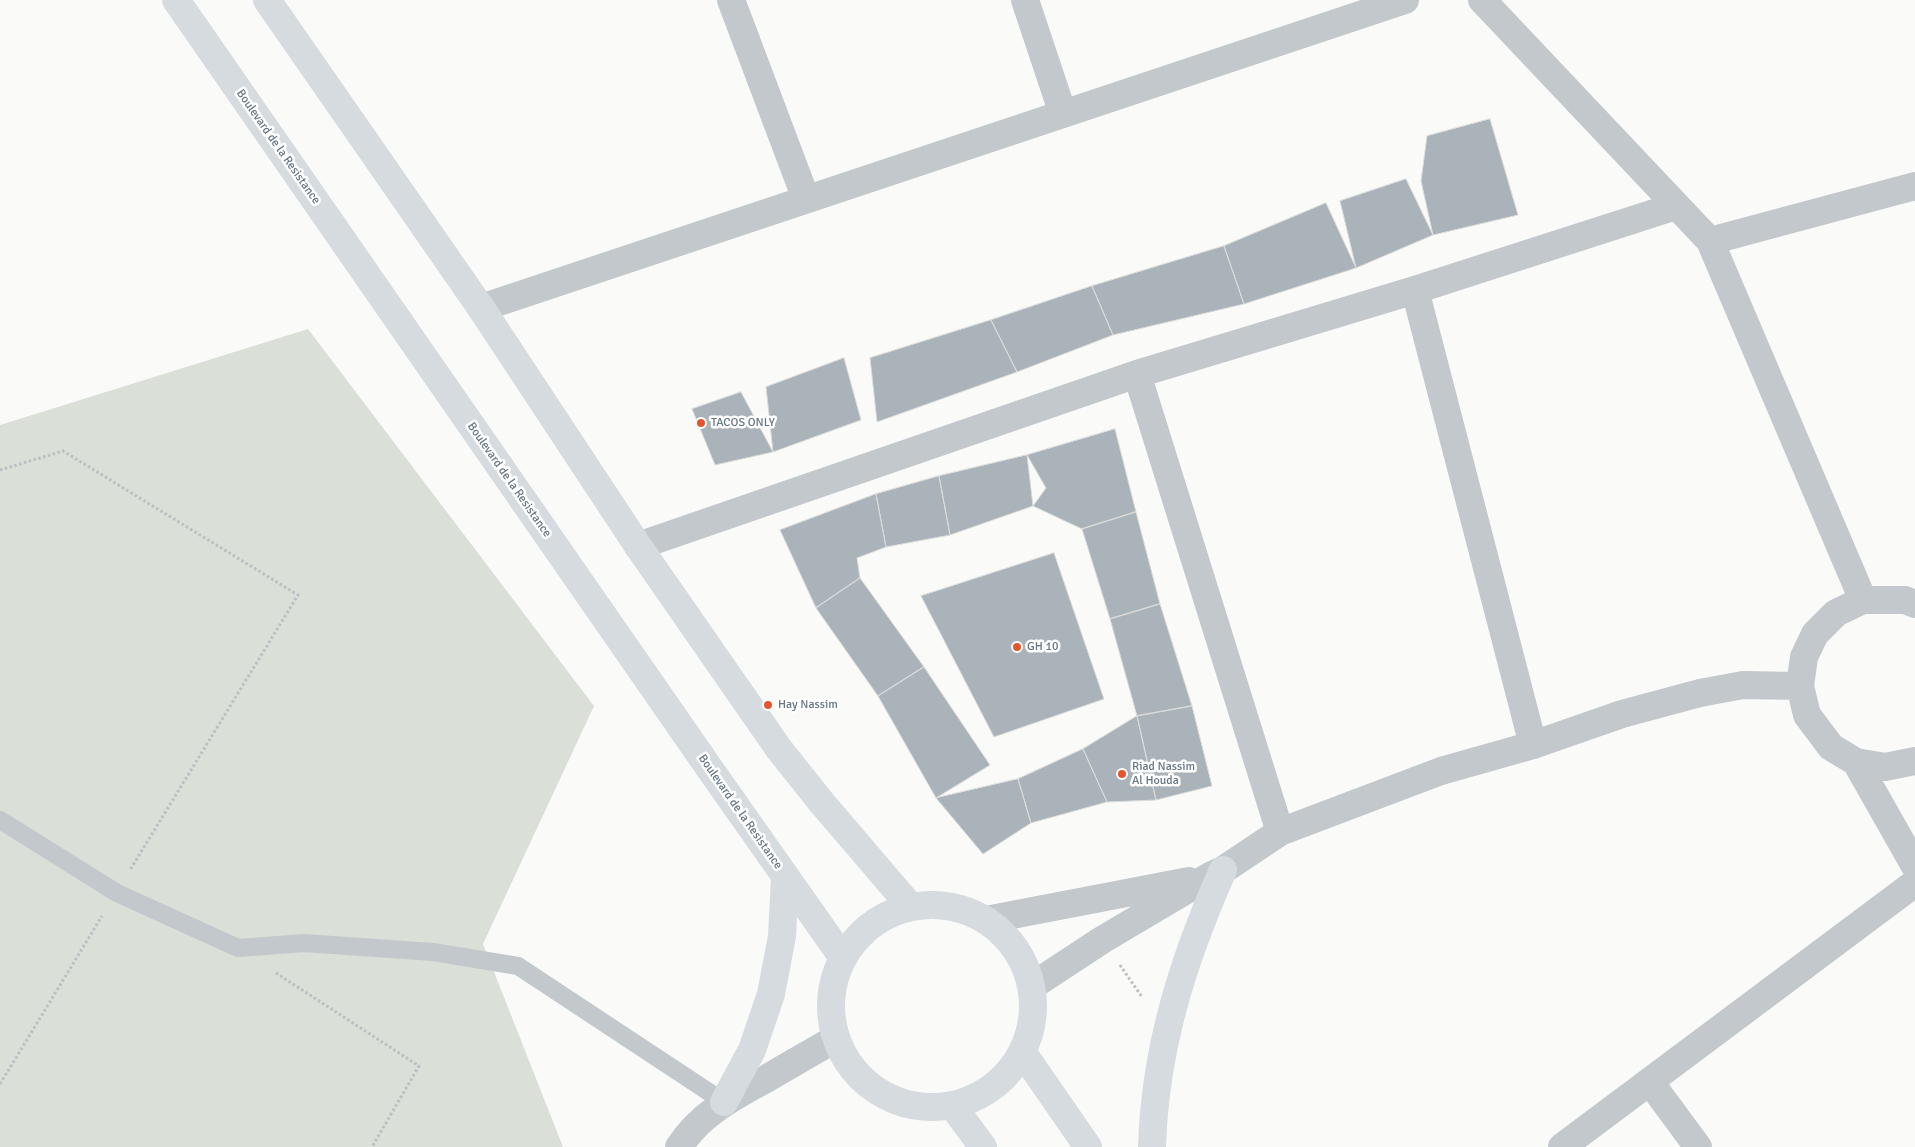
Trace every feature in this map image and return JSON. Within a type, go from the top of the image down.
[{"type":"main road","name":"Boulevard de la Resistance","points":[[176,0],[843,958]]},
{"type":"main road","points":[[267,0],[481,308],[638,546],[779,748],[911,907]]},
{"type":"main road","points":[[1152,1147],[1158,1084],[1166,1032],[1181,977],[1216,873]]},
{"type":"main road","points":[[724,1102],[752,1050],[771,994],[782,936],[785,877]]},
{"type":"main road","points":[[937,906],[962,910],[986,920],[1006,938],[1017,952],[1032,986],[1034,1002],[1033,1020],[1023,1053],[1005,1077],[981,1095],[952,1105],[923,1107],[895,1100],[870,1086],[850,1064],[836,1038],[831,1011],[834,984],[843,958],[860,935],[884,918],[911,907],[937,906]]},
{"type":"main road","points":[[1023,1053],[1088,1147]]},
{"type":"main road","points":[[952,1105],[983,1147]]},
{"type":"street","points":[[731,0],[806,199]]},
{"type":"street","points":[[1025,0],[1063,114]]},
{"type":"street","points":[[481,308],[1405,0]]},
{"type":"street","points":[[1482,0],[1710,241],[1863,600]]},
{"type":"street","points":[[1710,241],[1915,186]]},
{"type":"street","points":[[638,546],[1136,374],[1415,290],[1676,206]]},
{"type":"street","points":[[1415,290],[1533,745]]},
{"type":"street","points":[[1136,374],[1280,832]]},
{"type":"street","points":[[1915,604],[1905,600],[1863,600],[1836,613],[1815,634],[1804,657],[1800,686],[1807,715],[1830,747],[1856,762],[1885,767],[1915,761]]},
{"type":"street","points":[[1032,986],[1102,940],[1216,873],[1280,832],[1441,771],[1533,745],[1622,714],[1700,693],[1743,685],[1800,686]]},
{"type":"street","points":[[1856,762],[1915,866]]},
{"type":"street","points":[[986,920],[1216,873]]},
{"type":"street","points":[[1562,1147],[1915,884]]},
{"type":"street","points":[[679,1147],[686,1136],[704,1117],[724,1102],[836,1038]]},
{"type":"street","points":[[1650,1082],[1698,1147]]},
{"type":"lane","points":[[0,820],[116,893],[238,948],[304,942],[433,952],[518,966],[724,1102]]},
{"type":"path","points":[[0,470],[63,451],[298,595],[0,1084]]},
{"type":"path","points":[[1102,940],[1166,1032]]},
{"type":"path","points":[[238,948],[419,1066],[372,1147]]},
{"type":"shaded area","points":[[308,329],[594,706],[483,944],[563,1147],[0,1147],[0,425]]},
{"type":"building","points":[[1490,119],[1518,215],[1433,235],[1421,181],[1427,136]]},
{"type":"building","points":[[1406,179],[1433,235],[1356,268],[1340,201]]},
{"type":"building","points":[[1326,203],[1356,268],[1244,304],[1224,246]]},
{"type":"building","points":[[1224,246],[1244,304],[1113,335],[1092,286]]},
{"type":"building","points":[[1092,286],[1113,335],[1017,372],[991,320]]},
{"type":"building","points":[[991,320],[1017,372],[877,422],[870,358]]},
{"type":"building","points":[[844,358],[861,420],[773,452],[766,387]]},
{"type":"building","points":[[741,392],[773,452],[715,465],[692,409]]},
{"type":"building","points":[[1115,429],[1136,512],[1082,529],[1033,506],[1046,488],[1027,455]]},
{"type":"building","points":[[1027,455],[1033,506],[950,535],[939,476]]},
{"type":"building","points":[[939,476],[950,535],[886,547],[876,494]]},
{"type":"building","points":[[876,494],[886,547],[857,558],[860,578],[816,608],[780,530]]},
{"type":"building","points":[[1136,512],[1160,604],[1110,619],[1082,529]]},
{"type":"building","name":"GH 10","points":[[1054,553],[1104,699],[994,737],[921,596]]},
{"type":"building","points":[[860,578],[924,667],[878,696],[816,608]]},
{"type":"building","points":[[1160,604],[1192,706],[1137,716],[1110,619]]},
{"type":"building","points":[[924,667],[990,765],[936,798],[878,696]]},
{"type":"building","points":[[1192,706],[1212,786],[1156,800],[1137,716]]},
{"type":"building","name":"Riad Nassim Al Houda","points":[[1137,716],[1156,800],[1107,802],[1083,749]]},
{"type":"building","points":[[1083,749],[1107,802],[1031,823],[1018,779]]},
{"type":"building","points":[[1018,779],[1031,823],[983,854],[936,798]]},
{"type":"place","name":"TACOS ONLY","points":[[701,423]]},
{"type":"place","name":"GH 10","points":[[1017,647]]},
{"type":"place","name":"Hay Nassim","points":[[768,705]]},
{"type":"place","name":"Riad Nassim Al Houda","points":[[1122,774]]}]
